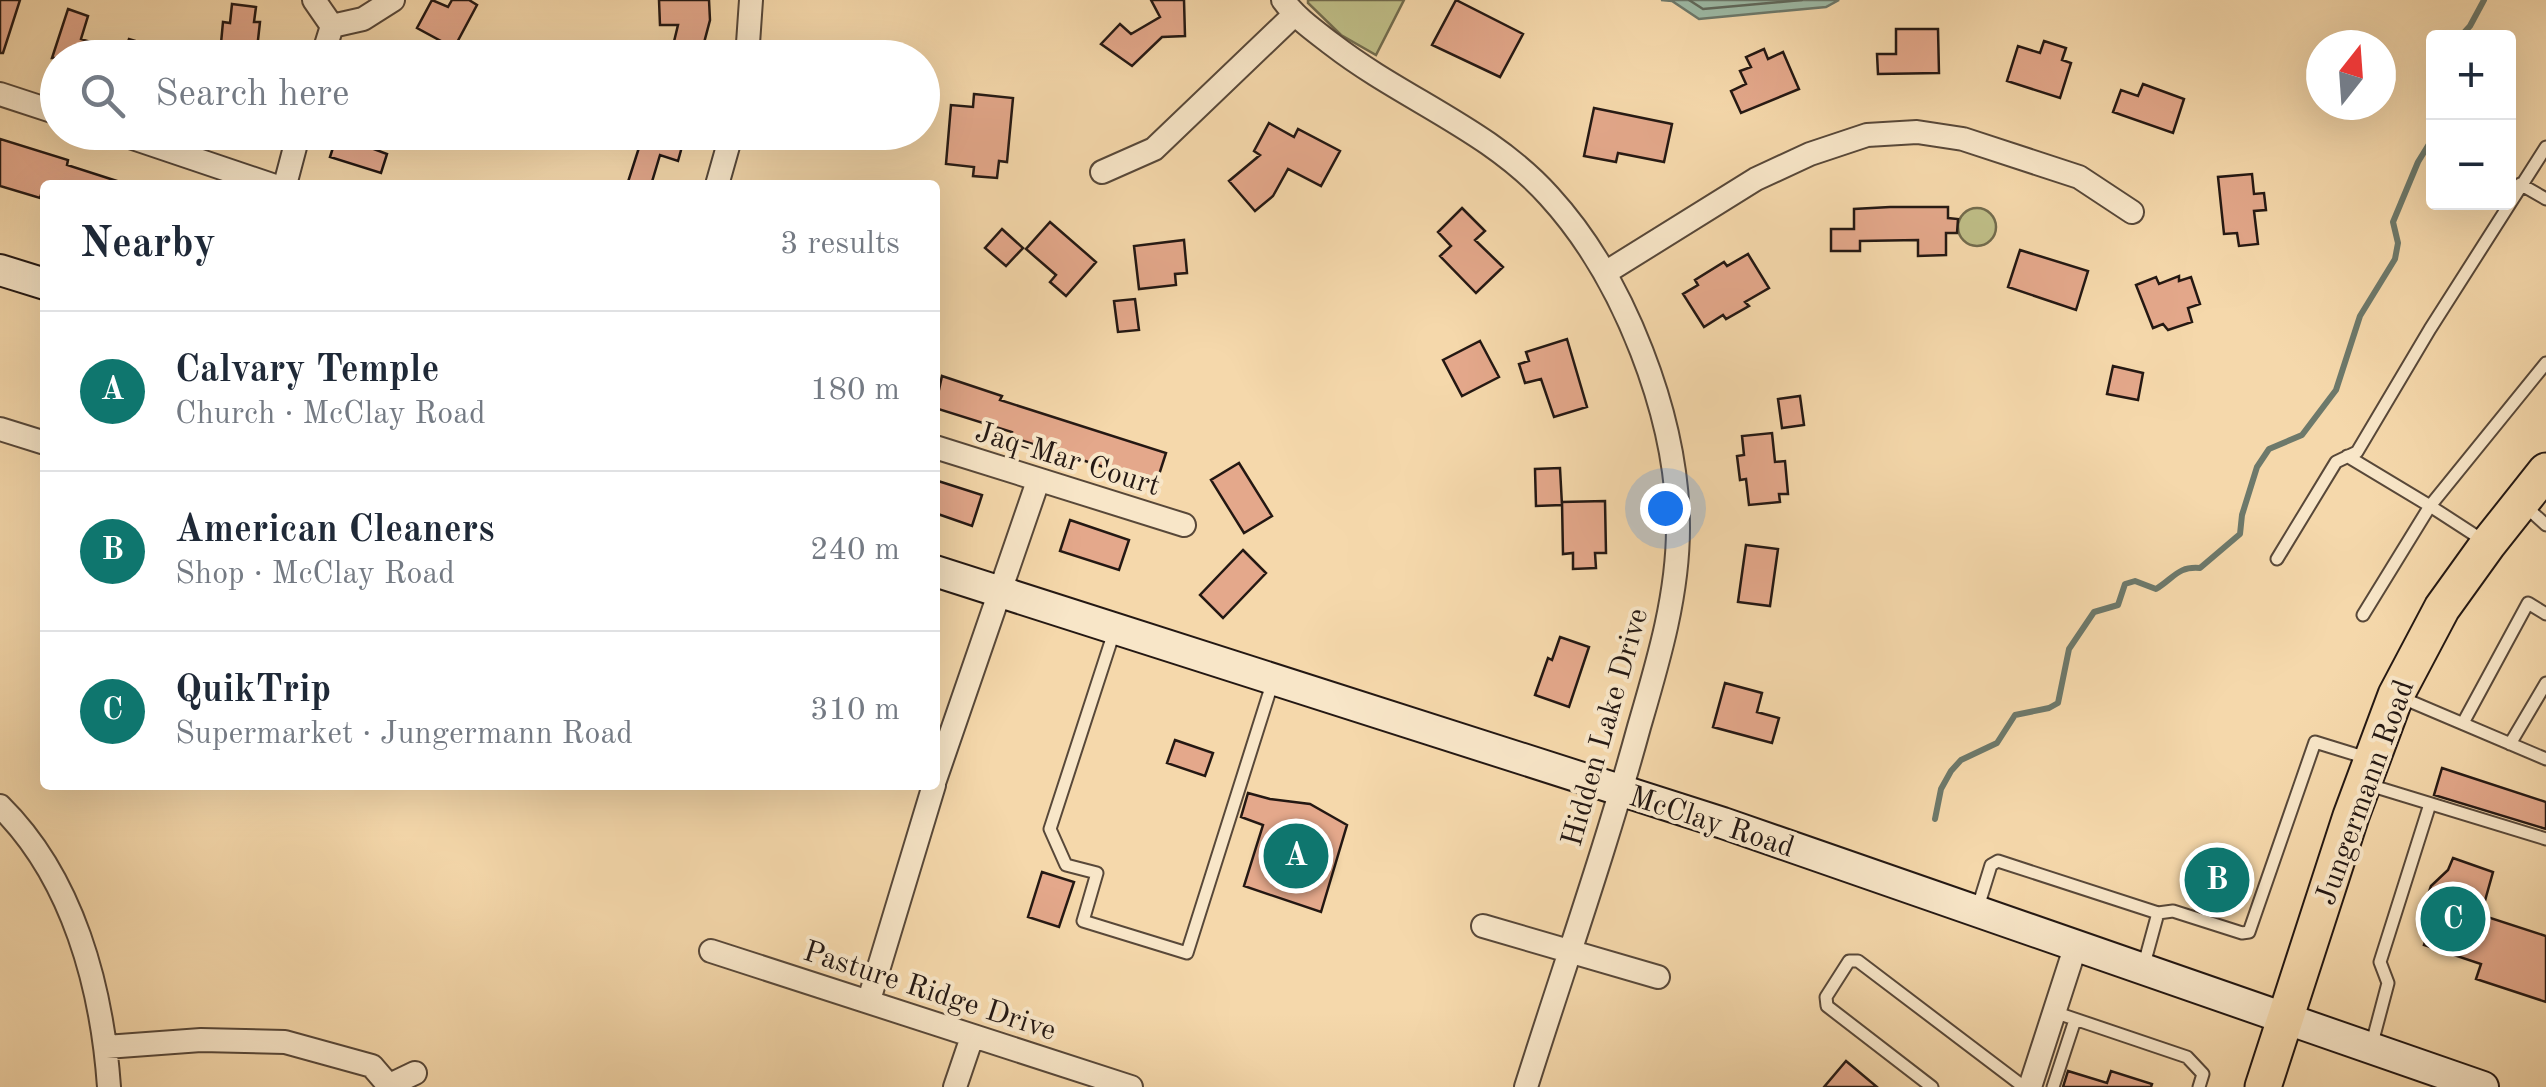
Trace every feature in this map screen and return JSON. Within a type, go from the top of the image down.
[{"type":"main road","points":[[0,270],[40,282]]},
{"type":"main road","name":"Jungermann Road","points":[[2263,1087],[2366,771],[2396,695],[2423,639],[2488,544],[2534,514],[2546,471]]},
{"type":"main road","name":"McClay Road","points":[[940,573],[1977,910],[2484,1087]]},
{"type":"street","points":[[314,0],[332,26]]},
{"type":"street","points":[[332,26],[362,19],[393,0]]},
{"type":"street","points":[[748,40],[750,0]]},
{"type":"street","points":[[1102,172],[1154,148],[1289,8]]},
{"type":"street","name":"Hidden Lake Drive","points":[[1289,8],[1355,62],[1492,144],[1550,196],[1605,274],[1645,361],[1670,443],[1678,528],[1668,629],[1621,792],[1526,1087]]},
{"type":"street","points":[[328,40],[332,26]]},
{"type":"street","points":[[0,94],[40,108]]},
{"type":"street","points":[[1605,274],[1756,179],[1810,154],[1867,135],[1916,132],[1963,139],[2079,177],[2132,212]]},
{"type":"street","points":[[168,150],[257,180]]},
{"type":"street","points":[[285,180],[294,150]]},
{"type":"street","points":[[718,180],[727,150]]},
{"type":"street","points":[[0,429],[40,442]]},
{"type":"street","name":"Jaq-Mar Court","points":[[940,449],[1184,525]]},
{"type":"street","points":[[940,748],[1038,481]]},
{"type":"street","points":[[869,1000],[932,790]]},
{"type":"street","points":[[0,806],[29,836],[73,920],[85,953],[106,1047],[108,1087]]},
{"type":"street","points":[[1483,926],[1658,976]]},
{"type":"street","points":[[2027,1087],[2065,1016],[2076,945]]},
{"type":"street","name":"Pasture Ridge Drive","points":[[711,951],[1131,1087]]},
{"type":"street","points":[[956,1087],[972,1037]]},
{"type":"street","points":[[106,1047],[202,1040],[285,1042],[372,1066],[390,1086],[416,1074]]},
{"type":"lane","points":[[2277,559],[2326,474],[2336,462],[2358,452],[2546,147]]},
{"type":"lane","points":[[2520,184],[2546,200]]},
{"type":"lane","points":[[2363,615],[2430,506],[2546,362]]},
{"type":"lane","points":[[2347,456],[2488,544]]},
{"type":"lane","points":[[2462,724],[2528,603],[2546,614]]},
{"type":"lane","points":[[1115,629],[1050,829],[1066,865],[1098,874],[1083,921],[1187,953],[1274,680]]},
{"type":"lane","points":[[2510,744],[2546,682]]},
{"type":"lane","points":[[2396,695],[2546,758]]},
{"type":"lane","points":[[1977,910],[1991,866],[1998,861],[2158,913],[2173,911],[2242,933],[2250,932],[2315,742],[2430,804],[2546,839]]},
{"type":"lane","points":[[2370,1047],[2388,983],[2380,962],[2430,804]]},
{"type":"lane","points":[[2144,968],[2158,913]]},
{"type":"lane","points":[[1932,1087],[1828,1006],[1826,997],[1848,961],[1858,962],[2027,1087]]},
{"type":"lane","points":[[2053,1087],[2065,1016],[2188,1058],[2203,1074],[2199,1087]]},
{"type":"shaded area","points":[[1308,0],[1404,0],[1376,55],[1341,35]]},
{"type":"shaded area","points":[[1977,208],[1990,214],[1996,227],[1990,240],[1977,246],[1964,240],[1958,227],[1964,214]]},
{"type":"water","points":[[1661,0],[1839,0],[1826,7],[1699,19],[1672,1]]},
{"type":"building","points":[[0,0],[20,0],[3,53],[0,53]]},
{"type":"building","points":[[432,0],[448,7],[452,0],[469,0],[477,5],[458,40],[439,40],[417,28]]},
{"type":"building","points":[[659,0],[709,0],[710,20],[705,40],[674,40],[678,25],[660,25]]},
{"type":"building","points":[[1151,0],[1184,0],[1185,36],[1162,37],[1132,66],[1101,44],[1120,24],[1131,34],[1160,17]]},
{"type":"building","points":[[1456,0],[1523,34],[1500,77],[1432,45]]},
{"type":"building","points":[[232,4],[256,7],[254,22],[260,22],[258,40],[221,40],[223,22],[230,23]]},
{"type":"building","points":[[68,9],[88,16],[81,39],[84,40],[58,40]]},
{"type":"building","points":[[1896,29],[1938,29],[1939,73],[1878,74],[1877,54],[1896,54]]},
{"type":"building","points":[[2044,41],[2066,48],[2062,60],[2071,63],[2060,98],[2007,81],[2018,46],[2040,53]]},
{"type":"building","points":[[1764,49],[1768,59],[1783,52],[1799,89],[1741,113],[1731,91],[1746,84],[1740,71],[1751,67],[1746,57]]},
{"type":"building","points":[[2143,84],[2184,99],[2173,133],[2113,112],[2121,90],[2138,96]]},
{"type":"building","points":[[974,94],[1013,98],[1007,162],[999,161],[997,178],[973,176],[974,167],[946,164],[951,105],[973,107]]},
{"type":"building","points":[[1594,108],[1672,124],[1664,162],[1618,153],[1616,162],[1584,156]]},
{"type":"building","points":[[1269,123],[1294,137],[1298,129],[1340,151],[1321,186],[1288,169],[1273,196],[1255,211],[1229,181],[1260,155],[1254,151]]},
{"type":"building","points":[[0,139],[68,160],[67,165],[114,180],[40,180],[40,198],[0,186]]},
{"type":"building","points":[[332,150],[376,150],[387,154],[381,173],[330,157]]},
{"type":"building","points":[[638,150],[681,150],[678,161],[660,155],[652,180],[629,180]]},
{"type":"building","points":[[2252,174],[2254,194],[2264,193],[2266,210],[2254,211],[2258,244],[2239,246],[2237,233],[2224,234],[2218,177]]},
{"type":"building","points":[[1948,207],[1948,218],[1958,219],[1957,233],[1946,233],[1946,255],[1918,256],[1918,240],[1860,241],[1860,251],[1831,251],[1831,229],[1854,229],[1854,209]]},
{"type":"building","points":[[1462,208],[1485,231],[1475,240],[1503,267],[1476,293],[1440,256],[1451,246],[1438,232]]},
{"type":"building","points":[[1050,222],[1096,262],[1066,296],[1050,282],[1056,275],[1026,249]]},
{"type":"building","points":[[1002,229],[1023,248],[1006,266],[985,248]]},
{"type":"building","points":[[1184,240],[1187,273],[1175,274],[1176,285],[1139,289],[1134,246]]},
{"type":"building","points":[[2020,250],[2088,271],[2076,310],[2008,287]]},
{"type":"building","points":[[1748,254],[1769,288],[1745,302],[1749,306],[1704,327],[1683,294],[1698,285],[1695,280],[1724,262],[1727,266]]},
{"type":"building","points":[[2179,276],[2179,281],[2191,277],[2200,304],[2188,308],[2192,322],[2168,330],[2163,324],[2153,328],[2136,285],[2156,277],[2159,284]]},
{"type":"building","points":[[1135,299],[1139,330],[1118,332],[1114,301]]},
{"type":"building","points":[[1567,339],[1587,407],[1554,417],[1541,379],[1525,383],[1519,364],[1529,361],[1526,352]]},
{"type":"building","points":[[1480,341],[1499,377],[1462,396],[1443,360]]},
{"type":"building","points":[[2113,366],[2143,373],[2138,400],[2107,394]]},
{"type":"building","points":[[942,376],[1002,396],[1000,400],[1166,453],[1156,484],[940,410]]},
{"type":"building","points":[[1800,396],[1804,425],[1782,428],[1778,399]]},
{"type":"building","points":[[1772,433],[1775,462],[1785,461],[1788,494],[1779,494],[1780,502],[1749,505],[1746,479],[1740,480],[1737,456],[1744,455],[1742,436]]},
{"type":"building","points":[[1239,463],[1272,516],[1244,533],[1211,480]]},
{"type":"building","points":[[1560,468],[1562,505],[1536,506],[1535,469]]},
{"type":"building","points":[[940,482],[982,495],[972,526],[940,515]]},
{"type":"building","points":[[1605,501],[1606,553],[1595,553],[1596,568],[1573,569],[1573,553],[1563,554],[1562,502]]},
{"type":"building","points":[[1070,520],[1129,540],[1119,570],[1060,551]]},
{"type":"building","points":[[1746,545],[1778,549],[1770,606],[1738,602]]},
{"type":"building","points":[[1243,550],[1266,573],[1223,618],[1200,595]]},
{"type":"building","points":[[1560,637],[1589,647],[1569,707],[1535,695]]},
{"type":"building","points":[[1725,683],[1762,693],[1757,712],[1779,718],[1772,743],[1713,727]]},
{"type":"building","points":[[1175,740],[1213,753],[1205,776],[1167,763]]},
{"type":"building","points":[[2442,768],[2546,802],[2546,829],[2434,795]]},
{"type":"building","points":[[1248,793],[1310,804],[1347,825],[1321,912],[1244,886],[1263,825],[1241,817]]},
{"type":"building","points":[[2453,858],[2493,872],[2481,915],[2546,936],[2546,1002],[2476,979],[2481,964],[2424,945],[2428,933],[2424,906],[2431,886],[2448,870]]},
{"type":"building","points":[[1042,872],[1074,882],[1059,927],[1028,917]]},
{"type":"building","points":[[1846,1061],[1877,1087],[1824,1087]]},
{"type":"building","points":[[2068,1071],[2107,1083],[2111,1071],[2152,1084],[2063,1087]]},
{"type":"waterway","points":[[2466,30],[2484,0]]},
{"type":"waterway","points":[[1935,819],[1941,789],[1961,760],[1997,743],[2015,715],[2058,703],[2069,649],[2094,612],[2118,605],[2125,584],[2135,581],[2156,589],[2181,571],[2200,568],[2240,534],[2257,467],[2269,449],[2302,435],[2336,390],[2360,316],[2395,259],[2398,243],[2393,222],[2426,149]]},
{"type":"place","name":"Calvary Temple","points":[[1296,856]]},
{"type":"place","name":"American Cleaners","points":[[2217,880]]},
{"type":"place","name":"QuikTrip","points":[[2453,919]]}]
